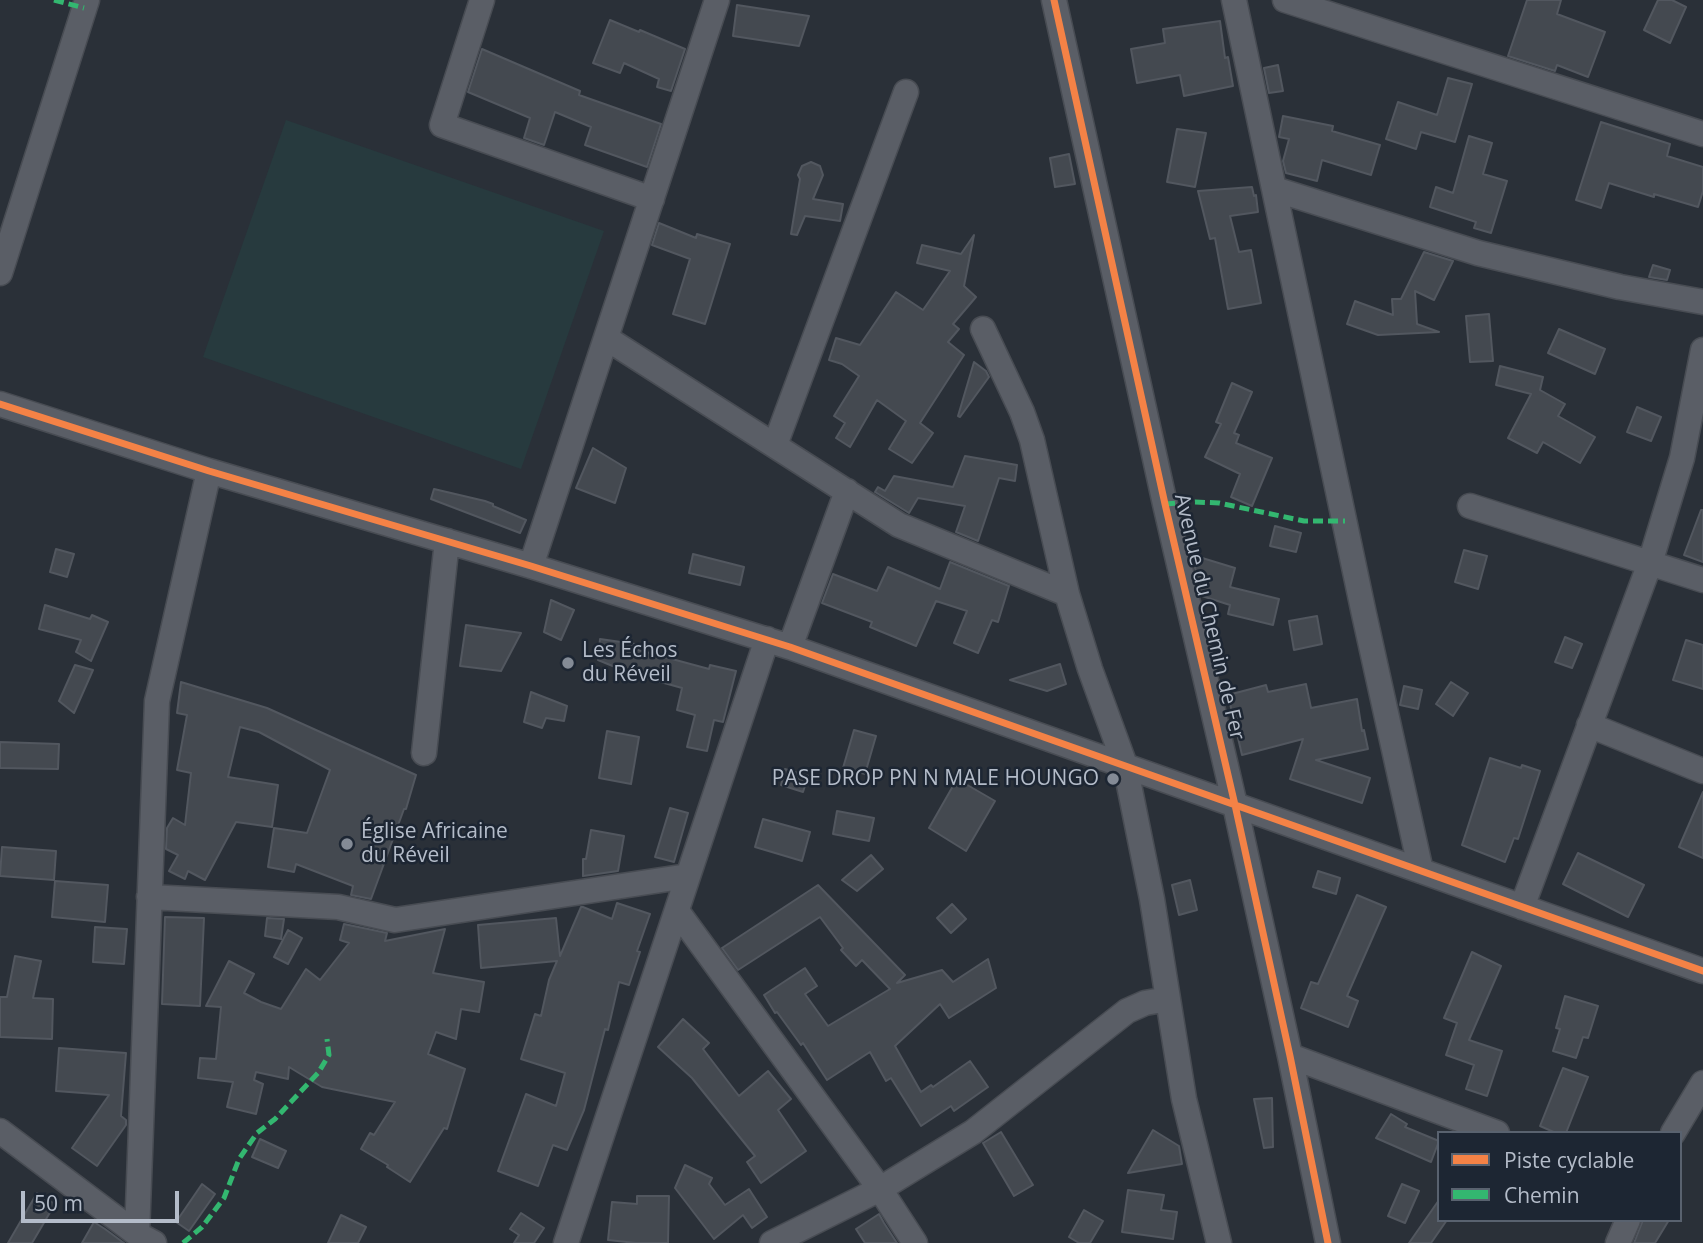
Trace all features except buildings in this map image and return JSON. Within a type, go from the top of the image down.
[{"type":"street","points":[[0,273],[87,0]]},
{"type":"street","points":[[482,0],[442,125],[652,199]]},
{"type":"street","points":[[531,566],[717,0]]},
{"type":"street","name":"Avenue du Chemin de Fer","points":[[1054,0],[1165,504],[1235,805],[1328,1243]]},
{"type":"street","points":[[1234,0],[1421,871]]},
{"type":"street","points":[[1285,0],[1703,134]]},
{"type":"street","points":[[775,445],[906,92]]},
{"type":"street","points":[[1274,189],[1478,253],[1620,287],[1703,302]]},
{"type":"street","points":[[984,329],[1032,440],[1067,594],[1125,765],[1152,899],[1184,1099],[1219,1243]]},
{"type":"street","points":[[606,338],[899,525],[1067,594]]},
{"type":"street","points":[[1522,906],[1650,563],[1682,458],[1699,389],[1703,350]]},
{"type":"street","points":[[0,404],[209,471],[779,643],[1703,971]]},
{"type":"street","points":[[146,1238],[149,897],[157,701],[209,471]]},
{"type":"street","points":[[566,1243],[688,876],[779,643],[847,491]]},
{"type":"street","points":[[1471,506],[1703,580]]},
{"type":"street","points":[[424,753],[447,541]]},
{"type":"street","points":[[1590,725],[1703,771]]},
{"type":"street","points":[[149,897],[338,907],[395,920],[688,876]]},
{"type":"street","points":[[677,911],[880,1189],[915,1243]]},
{"type":"street","points":[[772,1243],[880,1189],[973,1132],[1127,1011],[1144,1003],[1168,999]]},
{"type":"street","points":[[1290,1056],[1492,1131]]},
{"type":"street","points":[[1674,1131],[1703,1083]]},
{"type":"street","points":[[0,1130],[146,1238]]},
{"type":"street","points":[[1618,1243],[1627,1222]]},
{"type":"green space","points":[[286,120],[604,231],[521,469],[203,357]]},
{"type":"marked path","points":[[54,0],[84,8]]},
{"type":"marked path","points":[[1165,504],[1219,503],[1304,521],[1345,521]]},
{"type":"marked path","points":[[183,1243],[202,1227],[224,1198],[239,1159],[257,1133],[275,1119],[318,1073],[329,1055],[327,1039]]},
{"type":"cycle path","points":[[1054,0],[1165,504],[1235,805],[1328,1243]]},
{"type":"cycle path","points":[[0,404],[209,471],[531,566],[790,647],[1703,971]]},
{"type":"place","name":"Les Échos du Réveil","points":[[568,663]]},
{"type":"place","name":"PASE DROP PN N MALE HOUNGO","points":[[1113,779]]},
{"type":"place","name":"Église Africaine du Réveil","points":[[347,844]]}]
